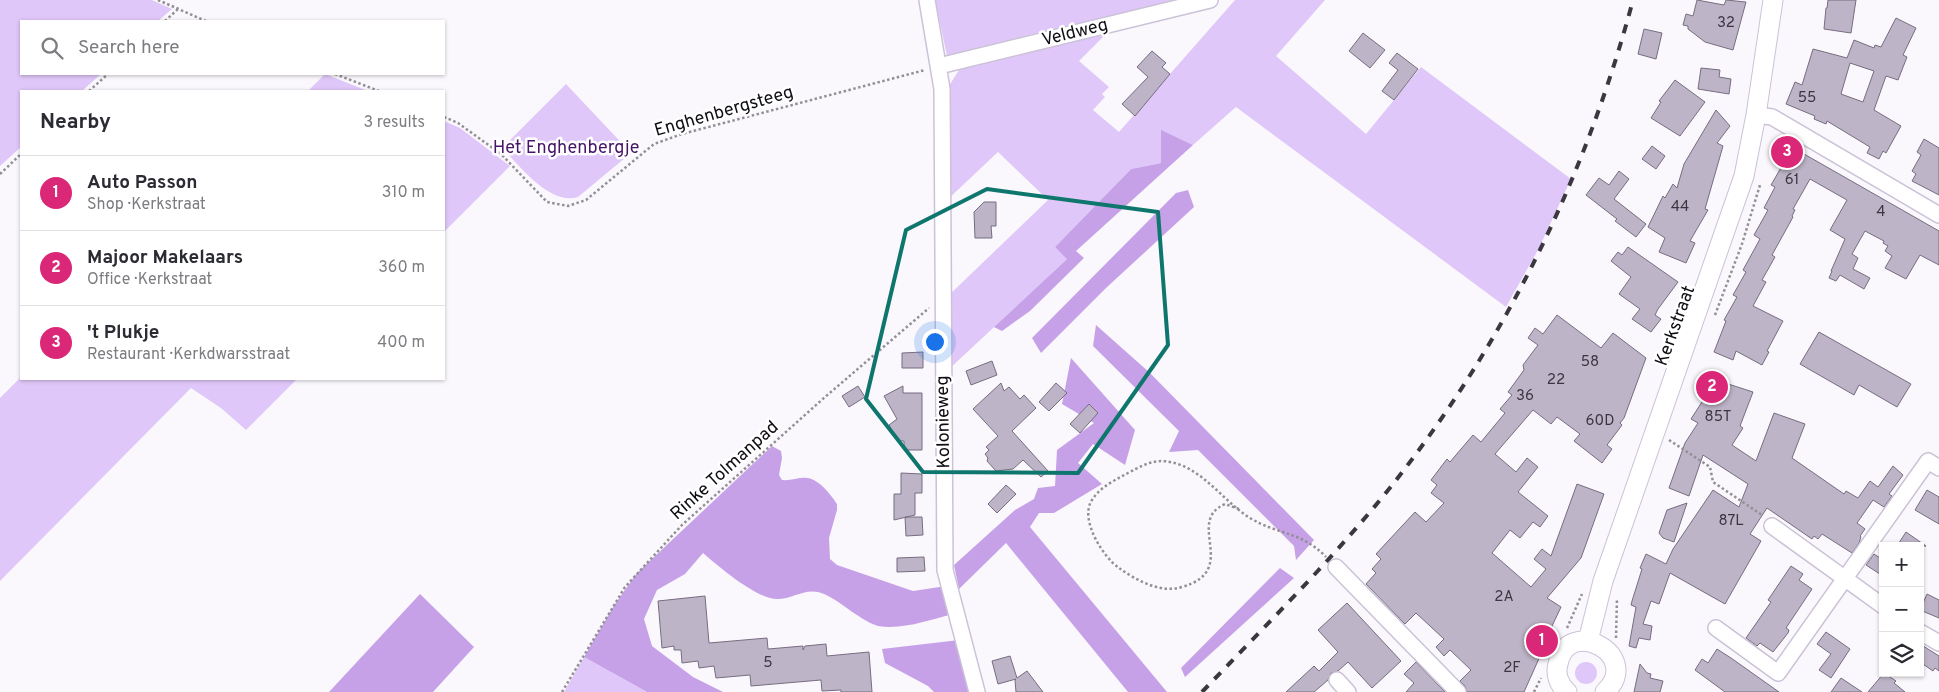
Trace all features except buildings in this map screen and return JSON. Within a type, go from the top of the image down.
[{"type":"main road","name":"Kerkstraat","points":[[1588,641],[1603,581],[1744,176],[1756,115],[1773,0]]},
{"type":"main road","points":[[1564,691],[1556,670],[1558,660],[1570,645],[1588,641],[1605,648],[1611,655],[1614,663],[1615,672],[1613,680],[1605,692]]},
{"type":"street","name":"Kolonieweg","points":[[927,0],[942,89],[945,570],[977,692]]},
{"type":"street","name":"Veldweg","points":[[939,66],[1210,0]]},
{"type":"street","points":[[1756,115],[1772,117],[1939,215]]},
{"type":"street","points":[[1716,628],[1778,673],[1928,461],[1939,468]]},
{"type":"street","points":[[1772,526],[1879,603]]},
{"type":"street","points":[[1336,567],[1458,692]]},
{"type":"street","points":[[1924,634],[1939,643]]},
{"type":"street","points":[[1337,680],[1348,692]]},
{"type":"path","points":[[158,0],[203,20]]},
{"type":"path","points":[[166,20],[178,10]]},
{"type":"path","name":"Enghenbergsteeg","points":[[445,117],[458,122],[501,154],[548,202],[568,206],[586,200],[654,144],[682,134],[939,66]]},
{"type":"path","points":[[90,90],[107,75]]},
{"type":"path","points":[[339,75],[377,90]]},
{"type":"path","points":[[0,174],[20,155]]},
{"type":"path","name":"Rinke Tolmanpad","points":[[562,692],[625,587],[682,525],[932,305],[943,302]]},
{"type":"path","points":[[1669,440],[1710,467],[1714,482],[1772,521],[1772,526]]},
{"type":"path","points":[[1239,508],[1225,504],[1219,506],[1210,520],[1208,541],[1212,557],[1207,572],[1191,585],[1170,589],[1162,589],[1118,568],[1093,535],[1088,515],[1091,500],[1100,490],[1115,480],[1156,460],[1166,460],[1190,470],[1239,508],[1249,517],[1261,524],[1302,538],[1316,546],[1336,567]]},
{"type":"path","points":[[1564,634],[1582,592]]},
{"type":"highlighted area","points":[[987,189],[1158,212],[1168,345],[1078,473],[923,472],[866,399],[906,230]]},
{"type":"green space","points":[[0,0],[152,0],[172,9],[159,20],[20,20],[20,75],[100,75],[83,90],[20,90],[20,148],[0,166]]},
{"type":"green space","points":[[935,0],[1188,0],[1049,30],[947,56]]},
{"type":"green space","points":[[1235,0],[1325,0],[1276,56],[1366,134],[1421,67],[1571,179],[1539,248],[1506,307],[1236,107],[1193,145],[1162,131],[1161,163],[1131,169],[1055,247],[1068,258],[948,370],[947,297],[1048,200],[998,152],[946,201],[945,92],[959,70],[975,62],[1113,27],[1079,61],[1109,87],[1102,94],[1105,97],[1093,110],[1119,132]]},
{"type":"green space","points":[[324,75],[328,75],[365,90],[309,90]]},
{"type":"green space","name":"Het Enghenbergje","points":[[566,84],[631,153],[578,197],[567,198],[557,196],[536,183],[502,148]]},
{"type":"green space","points":[[445,121],[460,128],[510,166],[445,231]]},
{"type":"green space","points":[[20,378],[20,380],[296,380],[246,430],[221,408],[191,388],[0,581],[0,398]]},
{"type":"green space","points":[[584,657],[647,692],[564,692]]},
{"type":"green space","points":[[1586,662],[1594,665],[1597,673],[1594,681],[1586,684],[1578,681],[1575,673],[1578,665]]},
{"type":"shaded area","points":[[1161,130],[1193,145],[1076,251],[1084,258],[1030,311],[1002,331],[994,327],[1067,259],[1055,247],[1131,169],[1161,163]]},
{"type":"shaded area","points":[[1188,190],[1194,207],[1106,288],[1041,353],[1032,338],[1176,193]]},
{"type":"shaded area","points":[[1096,325],[1150,373],[1314,540],[1296,560],[1294,546],[1198,450],[1169,452],[1179,431],[1093,346]]},
{"type":"shaded area","points":[[1071,358],[1135,430],[1125,465],[1093,444],[1078,463],[1102,484],[1054,513],[1039,513],[1030,527],[1167,692],[1128,692],[1006,543],[959,589],[954,565],[1015,510],[1034,499],[1038,488],[1055,486],[1057,450],[1094,423],[1062,404]]},
{"type":"shaded area","points":[[772,446],[781,451],[782,458],[779,475],[782,480],[804,478],[816,481],[837,504],[829,538],[830,559],[837,565],[913,591],[946,586],[953,614],[906,626],[878,626],[870,623],[834,599],[818,592],[807,592],[777,599],[759,594],[738,581],[703,553],[685,574],[657,590],[644,619],[652,646],[693,677],[723,692],[647,692],[584,657],[615,604],[637,573]]},
{"type":"shaded area","points":[[1280,568],[1294,578],[1185,677],[1181,668]]},
{"type":"shaded area","points":[[420,594],[474,647],[433,692],[329,692]]},
{"type":"shaded area","points":[[959,640],[973,692],[934,692],[928,686],[885,663],[882,649]]},
{"type":"railway","points":[[1202,692],[1300,590],[1371,511],[1434,429],[1472,373],[1538,254],[1566,193],[1592,130],[1633,0]]},
{"type":"place","name":"'t Plukje","points":[[1787,152]]},
{"type":"place","name":"Majoor Makelaars","points":[[1712,387]]},
{"type":"place","name":"Auto Passon","points":[[1542,641]]}]
